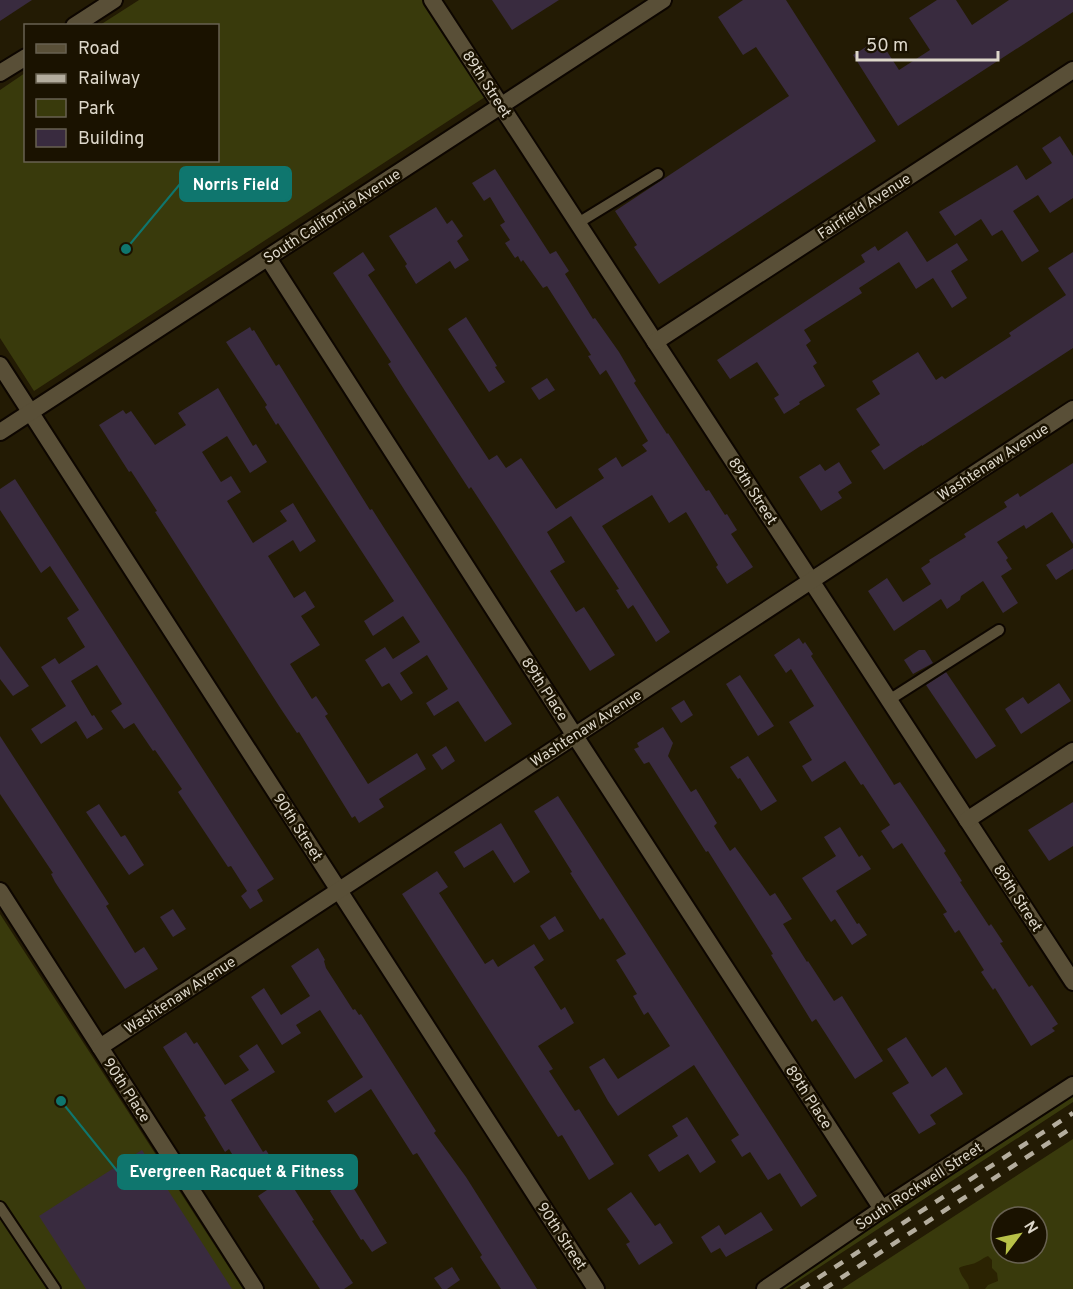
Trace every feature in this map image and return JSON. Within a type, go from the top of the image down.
[{"type":"street","points":[[77,24],[114,0]]},
{"type":"street","name":"89th Street","points":[[432,0],[1073,982]]},
{"type":"street","name":"South California Avenue","points":[[0,432],[663,0]]},
{"type":"street","points":[[0,73],[24,58]]},
{"type":"street","name":"Fairfield Avenue","points":[[656,342],[1073,70]]},
{"type":"street","name":"89th Place","points":[[268,258],[882,1209]]},
{"type":"street","name":"90th Street","points":[[0,365],[596,1289]]},
{"type":"street","name":"Washtenaw Avenue","points":[[100,1047],[1073,409]]},
{"type":"street","points":[[967,820],[1073,751]]},
{"type":"street","name":"90th Place","points":[[0,891],[255,1289]]},
{"type":"street","name":"South Rockwell Street","points":[[765,1289],[882,1209],[1073,1085]]},
{"type":"lane","points":[[578,223],[658,174]]},
{"type":"lane","points":[[889,700],[999,630]]},
{"type":"lane","points":[[0,1207],[54,1289]]},
{"type":"green space","points":[[139,0],[422,0],[485,97],[34,391],[0,338],[0,90],[24,74],[24,162],[219,162],[219,24],[102,24]]},
{"type":"green space","points":[[0,914],[243,1289],[0,1289]]},
{"type":"green space","points":[[1073,1092],[1073,1102],[783,1289],[782,1287]]},
{"type":"green space","points":[[1073,1139],[1073,1289],[842,1289]]},
{"type":"sand","points":[[988,1256],[989,1265],[992,1265],[997,1273],[998,1281],[988,1285],[985,1289],[969,1289],[959,1268]]},
{"type":"building","points":[[0,0],[32,0],[0,21]]},
{"type":"building","points":[[492,0],[559,0],[512,30]]},
{"type":"building","points":[[743,0],[786,0],[876,141],[659,284],[634,247],[637,245],[615,211],[789,96],[756,47],[743,55],[718,17]]},
{"type":"building","points":[[937,0],[956,0],[972,25],[1009,0],[1073,0],[1073,12],[898,126],[853,55],[879,39],[899,70],[930,50],[909,18]]},
{"type":"building","points":[[1060,136],[1073,156],[1073,198],[1050,213],[1038,195],[1013,211],[1039,251],[1022,262],[1002,230],[992,236],[981,219],[955,236],[939,212],[1017,165],[1026,180],[1052,163],[1042,148]]},
{"type":"building","points":[[495,169],[550,254],[556,251],[569,271],[565,274],[593,319],[595,318],[619,352],[636,381],[634,383],[667,434],[706,491],[709,490],[725,515],[727,514],[737,530],[731,534],[753,567],[727,584],[686,512],[669,523],[652,495],[602,526],[670,632],[656,642],[633,605],[628,609],[616,590],[619,589],[571,516],[547,532],[565,562],[550,571],[576,612],[584,607],[615,655],[590,671],[471,487],[469,489],[405,391],[388,364],[391,362],[333,273],[363,252],[375,270],[368,275],[489,460],[497,455],[506,468],[521,458],[556,509],[604,478],[598,469],[616,457],[622,467],[647,451],[642,445],[648,441],[606,370],[600,375],[588,356],[591,355],[547,286],[543,288],[523,260],[521,262],[518,256],[515,258],[505,243],[510,240],[500,225],[505,222],[490,197],[484,201],[472,183]]},
{"type":"building","points":[[436,207],[447,224],[452,220],[463,236],[457,241],[469,260],[455,269],[450,261],[416,284],[405,266],[407,264],[389,236]]},
{"type":"building","points":[[907,231],[927,262],[957,243],[968,260],[951,271],[967,298],[952,308],[933,278],[916,289],[899,262],[859,288],[862,293],[804,330],[811,341],[806,345],[817,363],[813,366],[825,386],[799,402],[800,404],[784,414],[774,398],[779,395],[757,362],[730,379],[717,360],[865,262],[861,255],[875,246],[878,251]]},
{"type":"building","points":[[1073,252],[1073,348],[884,470],[871,451],[880,445],[856,409],[880,394],[872,381],[918,352],[936,380],[942,376],[945,379],[1011,336],[1009,333],[1066,295],[1048,268]]},
{"type":"building","points":[[466,317],[505,382],[489,392],[448,329]]},
{"type":"building","points":[[250,327],[276,366],[279,364],[370,510],[372,509],[512,724],[485,742],[458,701],[434,716],[426,703],[448,689],[427,655],[400,673],[413,693],[401,701],[389,683],[382,687],[365,660],[385,647],[393,659],[420,642],[403,616],[373,636],[364,621],[394,601],[278,423],[276,425],[265,407],[267,405],[226,342]]},
{"type":"building","points":[[547,378],[555,390],[539,400],[531,388]]},
{"type":"building","points":[[218,388],[253,446],[256,444],[267,462],[250,473],[227,436],[202,452],[221,482],[231,476],[241,492],[227,501],[253,543],[287,521],[280,511],[293,503],[316,541],[300,552],[293,540],[268,556],[294,598],[305,591],[315,607],[301,616],[320,645],[290,664],[312,699],[316,696],[328,714],[325,716],[368,784],[417,753],[426,769],[379,799],[384,807],[359,823],[355,816],[352,818],[299,732],[297,733],[279,706],[155,512],[157,511],[99,425],[123,410],[126,414],[131,411],[155,445],[186,425],[178,413]]},
{"type":"building","points":[[839,462],[852,483],[838,492],[842,498],[821,511],[799,477],[820,464],[825,471]]},
{"type":"building","points":[[1073,463],[1073,544],[1052,512],[1026,529],[1024,525],[997,542],[1008,558],[1006,560],[1012,569],[1001,576],[1018,603],[1003,613],[983,581],[947,609],[941,599],[894,631],[868,591],[887,578],[903,602],[931,584],[921,568],[930,562],[929,560],[966,537],[964,534],[1007,507],[1004,502],[1018,493],[1020,497]]},
{"type":"building","points":[[15,479],[274,879],[257,890],[263,901],[250,909],[241,896],[247,891],[231,866],[228,867],[178,792],[182,789],[155,750],[153,751],[134,723],[124,729],[111,711],[122,704],[97,665],[71,681],[92,716],[94,715],[103,729],[87,739],[76,721],[41,744],[31,729],[66,706],[41,667],[55,658],[59,664],[85,647],[67,618],[79,610],[50,566],[41,573],[0,510],[0,489]]},
{"type":"building","points":[[1073,548],[1073,569],[1056,580],[1046,565]]},
{"type":"building","points":[[799,638],[803,644],[805,642],[813,654],[811,656],[894,785],[900,782],[917,807],[946,851],[944,853],[962,881],[960,882],[989,926],[991,924],[1003,942],[1000,943],[1029,987],[1032,985],[1058,1024],[1052,1028],[1055,1031],[1031,1046],[995,988],[993,990],[981,972],[984,970],[959,930],[955,933],[943,914],[947,912],[902,843],[893,849],[881,831],[890,825],[845,761],[812,782],[802,766],[812,760],[789,722],[814,706],[791,669],[786,673],[774,655]]},
{"type":"building","points":[[0,646],[29,686],[13,696],[0,679]]},
{"type":"building","points":[[919,650],[925,650],[933,663],[913,674],[904,660]]},
{"type":"building","points":[[946,672],[996,746],[976,759],[926,685]]},
{"type":"building","points":[[740,675],[774,726],[758,736],[726,684]]},
{"type":"building","points":[[1059,683],[1071,701],[1021,734],[1005,709],[1023,697],[1028,704]]},
{"type":"building","points":[[684,700],[693,715],[681,723],[671,708]]},
{"type":"building","points":[[663,727],[673,743],[668,756],[691,792],[696,789],[717,823],[714,826],[730,851],[735,847],[770,896],[775,893],[792,919],[783,924],[807,962],[834,1001],[842,996],[883,1061],[855,1079],[816,1019],[812,1022],[771,955],[773,954],[649,762],[644,764],[634,749],[639,747],[637,743]]},
{"type":"building","points":[[0,736],[109,904],[106,906],[135,953],[144,947],[158,969],[125,989],[55,882],[51,874],[53,873],[0,794]]},
{"type":"building","points":[[446,746],[455,761],[442,770],[432,755]]},
{"type":"building","points":[[748,756],[777,801],[761,811],[740,778],[738,779],[730,767]]},
{"type":"building","points":[[558,796],[817,1196],[801,1207],[780,1173],[768,1180],[750,1152],[742,1157],[731,1140],[739,1135],[694,1065],[618,1116],[608,1101],[589,1067],[604,1058],[618,1079],[670,1046],[648,1012],[644,1015],[633,996],[637,994],[616,960],[626,954],[603,918],[600,920],[534,811]]},
{"type":"building","points":[[1073,802],[1073,846],[1049,861],[1028,830]]},
{"type":"building","points":[[99,804],[121,837],[125,835],[144,865],[129,875],[86,812]]},
{"type":"building","points":[[501,823],[530,872],[514,883],[493,850],[464,868],[454,852]]},
{"type":"building","points":[[840,827],[859,857],[862,855],[871,869],[836,891],[857,924],[859,923],[867,935],[852,945],[835,919],[831,922],[802,878],[836,856],[824,837]]},
{"type":"building","points":[[437,871],[448,887],[439,893],[485,964],[493,959],[498,967],[534,944],[544,960],[534,967],[561,1010],[565,1007],[574,1023],[538,1046],[553,1069],[549,1071],[575,1111],[579,1109],[614,1164],[589,1180],[562,1135],[558,1137],[402,894]]},
{"type":"building","points":[[173,909],[186,929],[173,937],[160,917]]},
{"type":"building","points":[[555,916],[564,931],[549,940],[540,926]]},
{"type":"building","points":[[318,948],[325,960],[326,968],[353,1010],[361,1014],[436,1131],[434,1133],[466,1177],[537,1289],[501,1289],[417,1153],[413,1155],[371,1089],[335,1113],[327,1101],[363,1077],[320,1010],[296,1025],[301,1033],[282,1045],[251,997],[264,988],[281,1015],[310,996],[291,966]]},
{"type":"building","points":[[186,1032],[194,1044],[197,1042],[225,1085],[249,1070],[239,1056],[257,1044],[275,1072],[231,1100],[263,1152],[266,1150],[291,1189],[293,1187],[314,1220],[312,1221],[353,1283],[344,1289],[320,1289],[258,1196],[273,1186],[246,1177],[229,1149],[225,1152],[204,1117],[206,1116],[163,1047]]},
{"type":"building","points":[[906,1037],[932,1077],[946,1067],[963,1094],[930,1115],[936,1124],[919,1134],[892,1093],[909,1083],[887,1049]]},
{"type":"building","points":[[687,1117],[716,1162],[700,1173],[688,1154],[659,1172],[648,1155],[678,1136],[672,1126]]},
{"type":"building","points":[[142,1150],[232,1289],[86,1289],[39,1216]]},
{"type":"building","points":[[348,1179],[387,1243],[372,1252],[363,1239],[361,1240],[330,1191]]},
{"type":"building","points":[[631,1192],[655,1226],[660,1223],[673,1243],[639,1265],[626,1244],[630,1242],[607,1209]]},
{"type":"building","points":[[761,1212],[773,1230],[726,1257],[720,1248],[711,1253],[701,1237],[719,1225],[725,1235]]},
{"type":"building","points":[[452,1267],[460,1280],[447,1289],[442,1289],[434,1278]]},
{"type":"railway","points":[[801,1289],[1073,1113]]},
{"type":"railway","points":[[824,1289],[1073,1127]]},
{"type":"place","name":"Norris Field","points":[[126,249]]},
{"type":"place","name":"Evergreen Racquet & Fitness","points":[[61,1101]]}]
